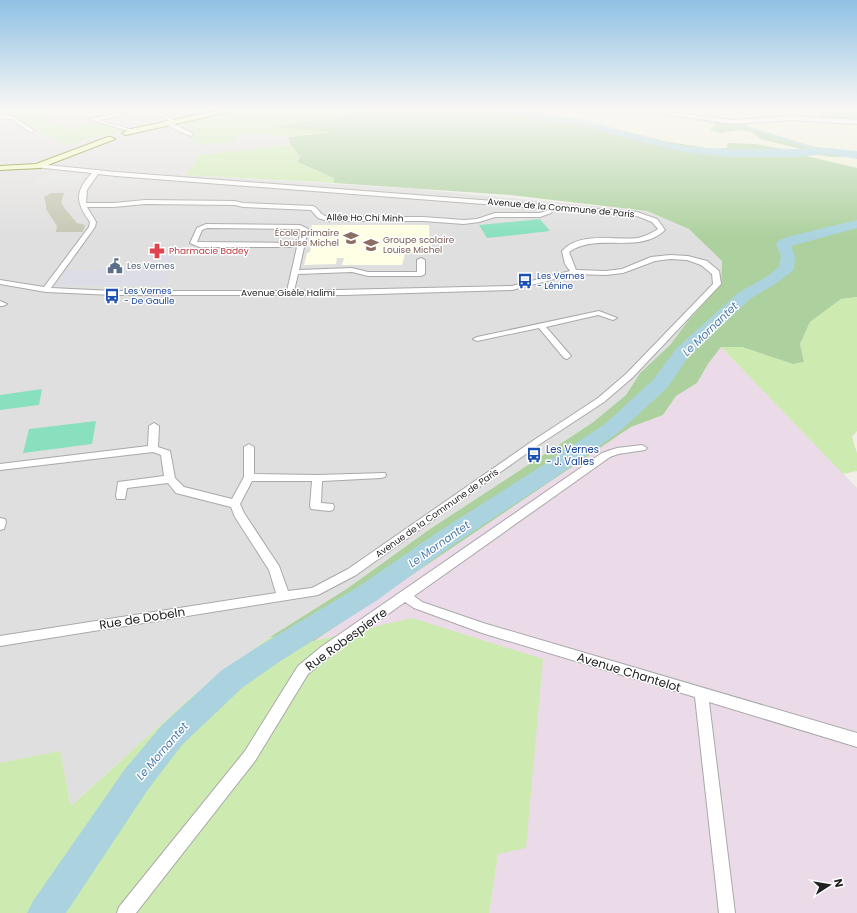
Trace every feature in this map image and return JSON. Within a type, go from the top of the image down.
[{"type":"street","points":[[0,168],[37,166],[75,153]]},
{"type":"street","name":"Avenue de la Commune de Paris","points":[[37,166],[637,214],[649,217],[659,223],[662,230],[655,236],[638,240],[584,242],[571,245],[565,251],[569,264],[574,272],[606,273],[623,271],[654,259],[670,257],[688,258],[704,263],[716,274],[717,284],[629,376],[601,400],[537,442],[352,572],[314,592],[283,596]]},
{"type":"street","points":[[46,290],[92,227],[93,222],[82,205],[82,194],[90,179],[97,172]]},
{"type":"street","name":"Allée Ho Chi Minh","points":[[82,205],[161,202],[235,203],[243,205],[313,208],[320,217],[328,219],[422,219],[437,222],[474,222],[488,216],[495,215],[540,215],[549,212],[552,207]]},
{"type":"street","points":[[290,293],[305,229],[300,227],[206,226],[200,229],[192,243],[199,245],[301,245]]},
{"type":"street","points":[[295,272],[352,270],[368,274],[421,274],[421,260]]},
{"type":"street","name":"Avenue Gisèle Halimi","points":[[0,283],[46,290],[114,293],[344,293],[512,288],[574,272]]},
{"type":"street","points":[[477,339],[599,313],[613,318]]},
{"type":"street","points":[[540,325],[567,356]]},
{"type":"street","points":[[153,449],[154,426]]},
{"type":"street","points":[[249,447],[249,477],[235,504],[239,514],[275,569],[283,596]]},
{"type":"street","name":"Rue Robespierre","points":[[125,913],[250,756],[303,670],[326,651],[606,455],[617,451],[642,448]]},
{"type":"street","points":[[0,467],[100,454],[153,449],[166,453],[170,479],[180,490],[235,504]]},
{"type":"street","points":[[249,477],[317,478],[381,475]]},
{"type":"street","points":[[317,478],[315,506],[329,507]]},
{"type":"street","points":[[121,496],[122,485],[170,479]]},
{"type":"street","name":"Rue de Dobeln","points":[[0,641],[283,596]]},
{"type":"street","name":"Avenue Chantelot","points":[[405,596],[418,605],[482,628],[857,740]]},
{"type":"street","points":[[701,694],[727,913]]},
{"type":"shaded area","points":[[0,153],[220,153],[198,155],[194,165],[186,175],[417,189],[647,211],[689,229],[722,260],[721,283],[688,321],[670,345],[640,373],[626,395],[592,423],[427,531],[348,588],[270,637],[189,699],[71,806],[60,752],[0,763]]},
{"type":"shaded area","points":[[836,153],[857,156],[857,168],[800,155],[813,154],[831,157],[849,156]]},
{"type":"shaded area","points":[[49,172],[85,175],[73,188],[32,184]]},
{"type":"shaded area","points":[[102,175],[143,179],[136,185],[94,182]]},
{"type":"shaded area","points":[[51,193],[64,193],[61,202],[77,223],[85,225],[83,232],[56,232],[57,226],[46,209],[44,197]]},
{"type":"shaded area","name":"Groupe scolaire Louise Michel","points":[[312,225],[429,225],[430,248],[418,248],[405,254],[402,265],[342,265],[344,258],[337,258],[336,264],[304,265],[307,253],[310,252],[312,242],[309,242]]},
{"type":"shaded area","points":[[163,251],[177,251],[165,285],[57,285],[67,270],[98,270],[100,268],[132,266],[140,266],[139,268],[155,267]]},
{"type":"shaded area","points":[[721,347],[857,488],[857,913],[489,913],[498,854],[314,641],[631,427],[663,415],[676,396],[697,383],[708,364]]},
{"type":"green space","points":[[220,153],[297,153],[300,156],[298,162],[334,178],[334,183],[185,175],[194,165],[198,155]]},
{"type":"green space","points":[[297,153],[857,153],[857,156],[831,157],[813,154],[802,155],[857,168],[857,297],[841,299],[810,322],[800,344],[804,362],[793,364],[742,347],[721,347],[708,364],[697,383],[676,396],[663,415],[631,427],[314,641],[270,637],[348,588],[427,531],[592,423],[626,395],[640,373],[670,345],[688,321],[721,284],[722,261],[689,229],[647,211],[510,195],[334,183],[334,178],[298,162],[300,156]]},
{"type":"green space","points":[[540,219],[550,231],[487,238],[479,225]]},
{"type":"green space","points":[[857,297],[857,431],[852,437],[857,453],[857,471],[843,474],[721,347],[742,347],[793,364],[804,362],[800,344],[810,322],[841,299]]},
{"type":"green space","points":[[42,389],[39,405],[0,410],[0,395]]},
{"type":"green space","points":[[96,421],[92,444],[23,453],[29,429]]},
{"type":"green space","points":[[412,618],[543,659],[526,848],[498,854],[489,913],[0,913],[0,763],[60,751],[71,806],[189,699],[270,637],[314,641]]},
{"type":"waterway","name":"Le Mornantet","points":[[726,153],[802,153]]},
{"type":"waterway","name":"Le Mornantet","points":[[840,153],[857,155]]},
{"type":"waterway","name":"Le Mornantet","points":[[45,913],[136,780],[172,735],[232,679],[269,654],[367,594],[449,536],[545,474],[612,428],[660,384],[683,352],[744,296],[773,279],[786,269],[788,256],[783,244],[792,240],[857,224]]},
{"type":"place","name":"École primaire Louise Michel","points":[[351,238]]},
{"type":"place","name":"Groupe scolaire Louise Michel","points":[[371,245]]},
{"type":"place","name":"Pharmacie Badey","points":[[157,251]]},
{"type":"place","name":"Les Vernes","points":[[115,266]]},
{"type":"place","name":"Les Vernes - Lénine","points":[[525,281]]},
{"type":"place","name":"Les Vernes - De Gaulle","points":[[112,296]]},
{"type":"place","name":"Les Vernes - J. Valles","points":[[534,455]]}]
